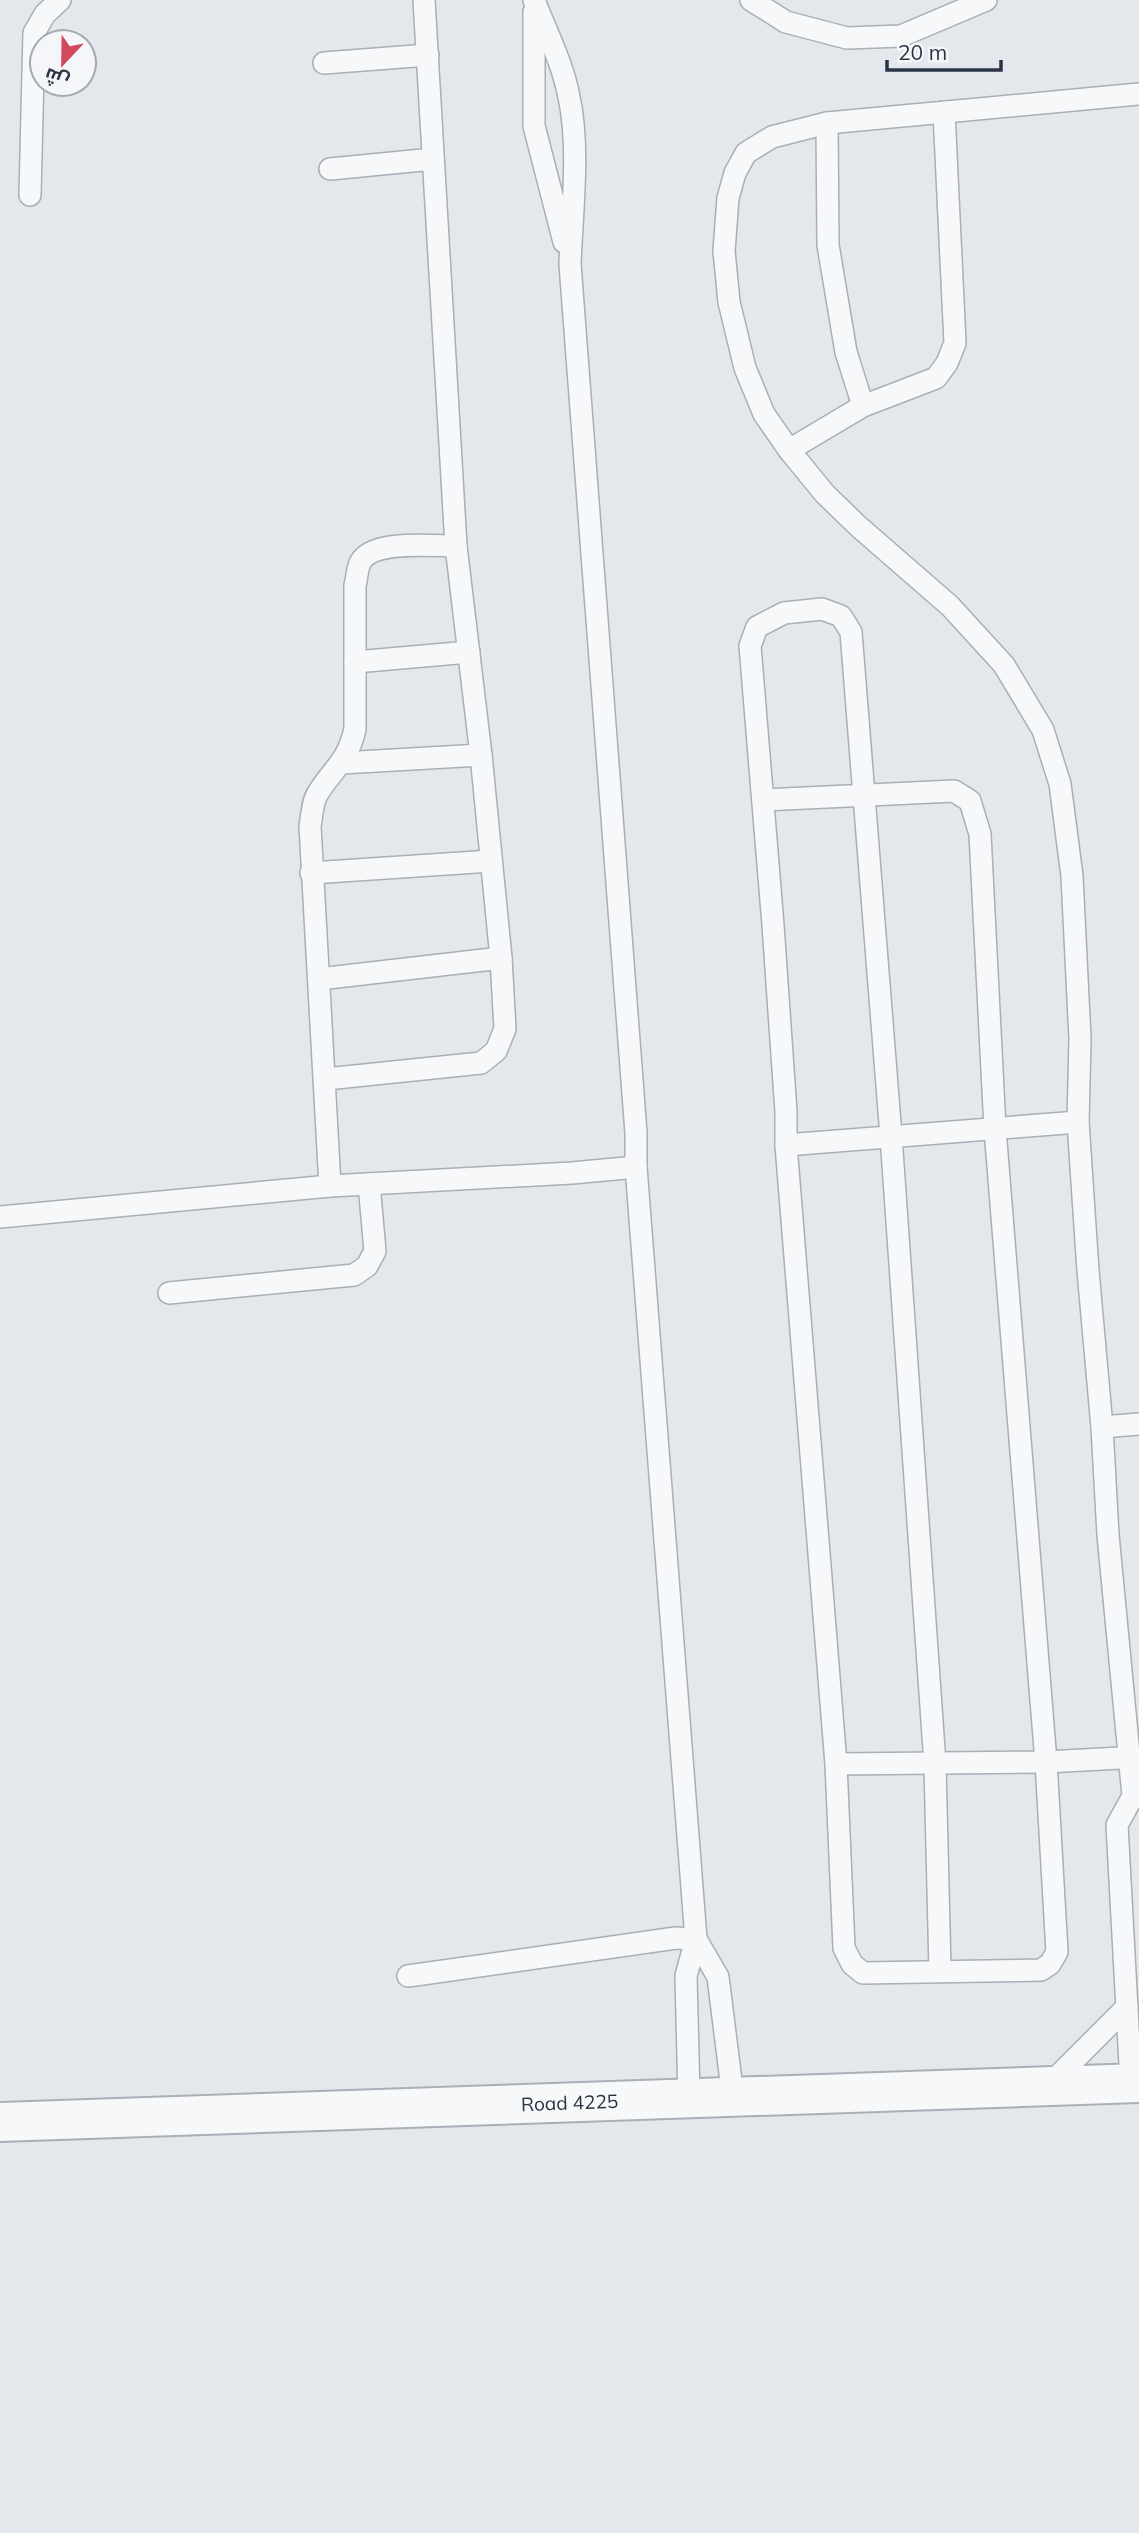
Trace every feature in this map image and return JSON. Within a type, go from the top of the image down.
[{"type":"street","name":"Road 4225","points":[[0,2122],[1135,2083]]},
{"type":"lane","points":[[30,195],[34,33],[45,13],[60,0]]},
{"type":"lane","points":[[326,1079],[481,1063],[496,1051],[505,1029],[501,958],[481,755],[456,546],[424,0]]},
{"type":"lane","points":[[570,264],[534,126],[534,0],[569,93],[573,114],[570,264],[696,1939],[686,1976],[689,2098]]},
{"type":"lane","points":[[751,0],[786,22],[847,38],[901,36],[986,0]]},
{"type":"lane","points":[[324,63],[428,55]]},
{"type":"lane","points":[[1135,2083],[1127,2007],[1118,1825],[1136,1799],[1134,1757],[1108,1535],[1078,1122],[1080,1039],[1072,876],[1060,784],[1042,730],[1004,665],[950,606],[825,494],[764,414],[745,368],[732,315],[724,251],[728,198],[735,173],[746,153],[772,137],[827,122],[1139,94]]},
{"type":"lane","points":[[789,450],[863,406],[936,378],[947,363],[955,343],[944,112]]},
{"type":"lane","points":[[827,122],[828,245],[846,352],[863,406]]},
{"type":"lane","points":[[330,169],[433,159]]},
{"type":"lane","points":[[330,1186],[310,826],[316,795],[342,763],[355,729],[355,585],[360,563],[370,551],[386,547],[456,546]]},
{"type":"lane","points":[[763,800],[866,794],[954,790],[970,801],[980,834],[995,1129],[1046,1762],[1057,1952],[1050,1964],[1041,1970],[863,1973],[852,1964],[844,1948],[836,1764],[786,1145],[786,1112],[750,646],[757,627],[784,614],[822,609],[841,616],[851,632],[866,794],[935,1764],[940,1971]]},
{"type":"lane","points":[[355,662],[469,652]]},
{"type":"lane","points":[[342,763],[481,755]]},
{"type":"lane","points":[[311,873],[491,861]]},
{"type":"lane","points":[[319,979],[501,958]]},
{"type":"lane","points":[[786,1145],[1078,1122]]},
{"type":"lane","points":[[0,1217],[330,1186],[636,1167]]},
{"type":"lane","points":[[169,1293],[354,1275],[367,1266],[374,1251],[369,1184]]},
{"type":"lane","points":[[1102,1427],[1139,1424]]},
{"type":"lane","points":[[836,1764],[1046,1762],[1134,1757]]},
{"type":"lane","points":[[408,1976],[676,1938],[696,1939]]},
{"type":"lane","points":[[696,1939],[718,1977],[733,2097]]},
{"type":"lane","points":[[1048,2086],[1127,2007]]}]
